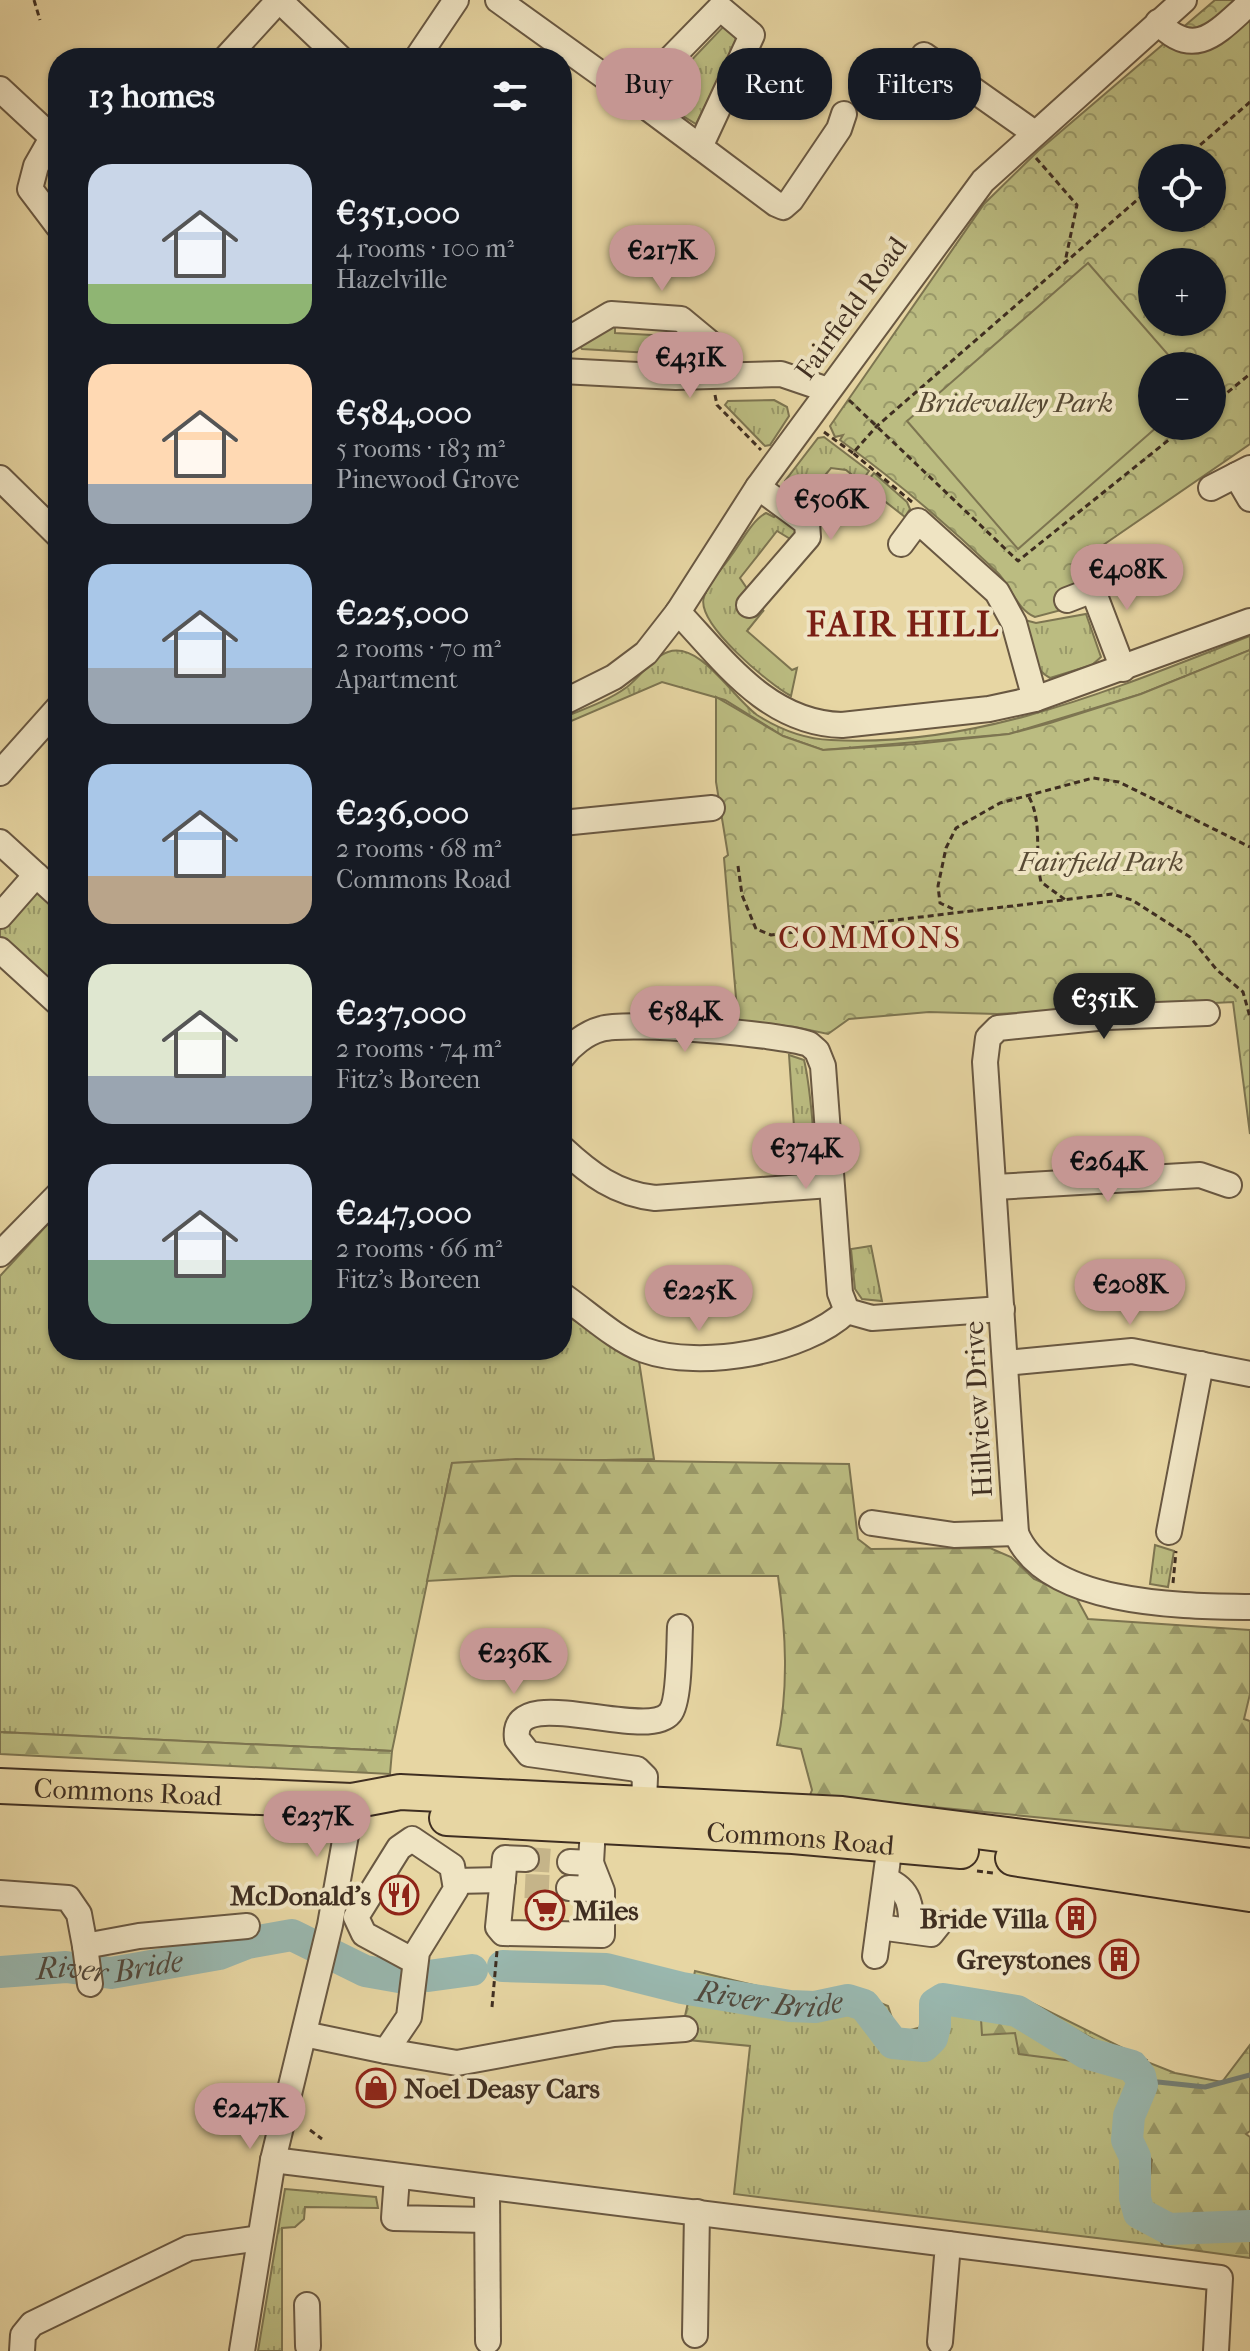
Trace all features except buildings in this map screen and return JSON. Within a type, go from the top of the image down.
[{"type":"highway","name":"Commons Road","points":[[0,1786],[352,1801],[400,1792],[842,1814],[1250,1866]]},
{"type":"highway","name":"Commons Road","points":[[352,1801],[401,1815],[890,1844],[1038,1861],[1250,1894]]},
{"type":"street","points":[[235,48],[279,0],[329,48]]},
{"type":"street","points":[[424,48],[456,0]]},
{"type":"street","points":[[498,0],[565,48]]},
{"type":"street","name":"Fairfield Road","points":[[572,691],[634,664],[678,612],[758,487],[963,204],[1184,0]]},
{"type":"street","points":[[1158,22],[1176,39],[1196,41],[1212,36],[1250,3]]},
{"type":"street","points":[[681,48],[720,8],[752,35],[700,147]]},
{"type":"street","points":[[572,53],[596,70]]},
{"type":"street","points":[[0,89],[48,134]]},
{"type":"street","points":[[981,101],[1032,143]]},
{"type":"street","points":[[664,120],[783,207],[791,200],[839,129],[844,114]]},
{"type":"street","points":[[48,150],[36,166],[30,189],[48,213]]},
{"type":"street","points":[[572,337],[611,314],[681,319],[716,348],[720,375]]},
{"type":"street","points":[[572,372],[592,375],[781,374],[831,386]]},
{"type":"street","points":[[1211,488],[1243,471],[1250,499]]},
{"type":"street","points":[[0,478],[48,525]]},
{"type":"street","points":[[749,605],[808,537],[807,523],[758,487]]},
{"type":"street","points":[[901,544],[918,521],[997,592],[1014,623],[1035,699]]},
{"type":"street","points":[[1067,600],[1090,581],[1123,669]]},
{"type":"street","points":[[678,612],[760,696],[794,716],[824,724],[989,709],[1035,699],[1250,621]]},
{"type":"street","points":[[0,773],[48,719]]},
{"type":"street","points":[[572,822],[712,808]]},
{"type":"street","points":[[0,842],[48,886]]},
{"type":"street","points":[[0,916],[36,875]]},
{"type":"street","points":[[0,950],[48,994]]},
{"type":"street","name":"Hillview Drive","points":[[1207,1013],[1107,1017],[998,1028],[988,1038],[985,1062],[1016,1533],[1031,1556],[1068,1582],[1094,1591],[1170,1603],[1250,1607]]},
{"type":"street","points":[[572,1047],[580,1039],[612,1027],[798,1040],[817,1051],[823,1066],[840,1293],[847,1311]]},
{"type":"street","points":[[572,1156],[600,1180],[638,1197],[830,1185]]},
{"type":"street","points":[[995,1187],[1200,1175],[1229,1185]]},
{"type":"street","points":[[0,1254],[48,1205]]},
{"type":"street","points":[[572,1302],[641,1349],[694,1357],[784,1345],[832,1326],[847,1311]]},
{"type":"street","points":[[847,1311],[872,1318],[1002,1309]]},
{"type":"street","points":[[1006,1363],[1132,1351],[1250,1374]]},
{"type":"street","points":[[1169,1532],[1201,1364]]},
{"type":"street","points":[[872,1523],[954,1535],[1016,1533]]},
{"type":"street","points":[[644,1802],[645,1777],[637,1769],[529,1754],[517,1739],[517,1726],[521,1720],[540,1712],[646,1722],[663,1718],[673,1706],[680,1627]]},
{"type":"street","points":[[242,2351],[273,2160],[330,1925],[352,1801]]},
{"type":"street","points":[[506,1821],[512,1874],[499,1930],[602,1935],[602,1891],[581,1863]]},
{"type":"street","points":[[569,1888],[590,1889],[581,1863],[593,1827]]},
{"type":"street","points":[[386,2051],[409,2017],[414,1961],[454,1895],[452,1866],[409,1839],[399,1848],[356,1917],[364,1934],[375,1943],[414,1961]]},
{"type":"street","points":[[875,1956],[890,1844]]},
{"type":"street","points":[[455,1881],[512,1874]]},
{"type":"street","points":[[886,1880],[905,1892],[912,1912],[911,1931]]},
{"type":"street","points":[[0,1893],[68,1898],[79,1914],[90,1984]]},
{"type":"street","points":[[879,1927],[931,1934],[939,1924]]},
{"type":"street","points":[[85,1952],[139,1936],[247,1926]]},
{"type":"street","points":[[304,2034],[457,2063],[599,2036],[685,2029]]},
{"type":"street","points":[[273,2160],[1220,2278],[1216,2351]]},
{"type":"street","points":[[397,2177],[394,2218],[487,2220]]},
{"type":"street","points":[[487,2189],[488,2341]]},
{"type":"street","points":[[695,2335],[697,2212]]},
{"type":"street","points":[[22,2351],[23,2335],[32,2324],[189,2248],[260,2238]]},
{"type":"street","points":[[940,2342],[948,2244]]},
{"type":"street","points":[[307,2305],[308,2346]]},
{"type":"path","points":[[34,0],[40,20]]},
{"type":"path","points":[[1201,144],[1250,102]]},
{"type":"path","points":[[1032,143],[1077,205],[1065,262]]},
{"type":"path","points":[[853,453],[877,426],[1138,199]]},
{"type":"path","points":[[1226,394],[1250,374]]},
{"type":"path","points":[[720,375],[717,405],[766,455],[778,460]]},
{"type":"path","points":[[831,386],[1018,561],[1169,440]]},
{"type":"path","points":[[806,422],[853,453],[919,508],[918,521]]},
{"type":"path","points":[[957,911],[940,903],[938,886],[946,848],[956,828],[1000,803],[1093,778],[1119,782],[1250,847]]},
{"type":"path","points":[[1029,796],[1036,809],[1036,863],[1041,882],[1067,901]]},
{"type":"path","points":[[738,866],[742,895],[756,929],[771,935],[1112,894],[1132,900],[1190,937],[1217,970],[1243,992],[1250,1017]]},
{"type":"path","points":[[1169,1532],[1177,1554],[1170,1603]]},
{"type":"path","points":[[492,2007],[499,1930]]},
{"type":"path","points":[[310,2130],[322,2139]]},
{"type":"green space","name":"Bridevalley Park","points":[[1215,0],[1250,0],[1250,444],[1093,552],[1097,559],[1076,569],[1077,582],[1069,608],[1035,617],[1018,603],[1001,577],[940,519],[840,440],[843,435],[835,437],[830,426],[984,204],[1038,151]]},
{"type":"green space","points":[[723,27],[731,29],[737,41],[734,48],[717,48],[717,81],[701,114],[701,50]]},
{"type":"green space","points":[[1088,263],[1138,320],[1138,336],[1152,336],[1166,352],[1138,352],[1138,440],[1142,440],[1018,549],[907,421]]},
{"type":"green space","points":[[615,320],[615,333],[671,336],[672,326],[703,347],[697,353],[685,355],[582,349],[579,345]]},
{"type":"green space","points":[[774,400],[787,407],[789,416],[770,445],[765,446],[725,405],[728,401]]},
{"type":"green space","points":[[824,437],[869,471],[861,482],[846,470],[831,468],[804,500],[787,490],[785,481],[818,438]]},
{"type":"green space","points":[[874,473],[907,502],[910,509],[905,517],[864,485]]},
{"type":"green space","points":[[766,513],[774,517],[780,513],[799,533],[792,540],[777,531],[740,578],[748,590],[741,600],[756,616],[764,610],[747,631],[792,670],[797,668],[791,696],[767,680],[736,652],[711,622],[704,608],[704,597],[712,581],[751,526]]},
{"type":"green space","points":[[1086,614],[1101,657],[1092,665],[1050,678],[1033,660],[1021,619],[1036,623]]},
{"type":"green space","points":[[1250,636],[1250,650],[1141,694],[1009,734],[823,750],[783,736],[725,700],[662,682],[572,721],[572,714],[620,692],[657,658],[668,652],[680,651],[704,662],[757,715],[783,729],[831,740],[886,740],[993,724],[1097,694]]},
{"type":"green space","name":"Fairfield Park","points":[[1250,650],[1250,1134],[1233,1002],[997,1014],[929,1012],[849,1019],[828,1034],[738,1021],[724,858],[728,855],[716,782],[716,697],[783,736],[823,750],[915,744],[1009,734],[1050,723],[1141,694]]},
{"type":"green space","points":[[33,892],[42,893],[48,898],[48,983],[0,941],[0,927]]},
{"type":"green space","points":[[789,1055],[804,1060],[813,1126],[812,1159],[808,1165],[797,1170]]},
{"type":"green space","points":[[48,1224],[48,1360],[572,1360],[572,1319],[639,1361],[654,1459],[452,1463],[392,1751],[0,1732],[0,1276]]},
{"type":"green space","points":[[871,1246],[882,1301],[862,1299],[855,1289],[851,1249]]},
{"type":"green space","points":[[516,1459],[849,1464],[858,1539],[871,1549],[990,1548],[1011,1557],[1034,1579],[1076,1597],[1088,1619],[1250,1630],[1250,1694],[1244,1719],[1250,1721],[1250,1838],[810,1795],[812,1790],[801,1749],[777,1745],[785,1661],[778,1576],[513,1576],[427,1581],[452,1463]]},
{"type":"green space","points":[[1155,1545],[1174,1551],[1168,1587],[1150,1584]]},
{"type":"green space","points":[[0,1732],[392,1751],[390,1774],[0,1754]]},
{"type":"green space","points":[[695,1971],[791,1994],[853,1992],[888,2006],[895,2027],[907,2031],[925,2026],[927,2001],[940,1989],[1028,2001],[1147,2060],[1136,2100],[1134,2124],[1143,2148],[1152,2160],[1146,2208],[1163,2246],[734,2194],[750,2046],[688,2040],[691,2023],[685,2016]]},
{"type":"green space","points":[[980,2002],[1025,2003],[1101,2043],[1080,2062],[1019,2054],[1015,2033],[982,2035]]},
{"type":"green space","points":[[1250,2045],[1250,2131],[1246,2134],[1250,2137],[1250,2258],[1163,2246],[1146,2208],[1152,2160],[1124,2123],[1133,2110],[1145,2061],[1175,2073],[1222,2082]]},
{"type":"green space","points":[[285,2189],[376,2197],[378,2208],[305,2207],[304,2219],[295,2227],[282,2228],[282,2351],[258,2351]]},
{"type":"waterway","name":"River Bride","points":[[0,1972],[66,1967],[111,1973],[219,1954],[247,1943],[292,1935],[365,1971],[399,1977]]},
{"type":"waterway","name":"River Bride","points":[[503,1966],[606,1969],[682,1988],[790,2006],[815,2007],[848,2000],[864,2005],[893,2043],[924,2046],[932,2038],[935,2004],[943,1999],[1017,2011],[1086,2053],[1132,2066],[1140,2076],[1142,2085],[1129,2116],[1127,2140],[1135,2157],[1135,2198],[1139,2213],[1169,2229],[1250,2226]]},
{"type":"waterway","name":"River Bride","points":[[428,1976],[472,1970]]},
{"type":"waterway","points":[[1142,2085],[1158,2082],[1205,2087],[1250,2075]]},
{"type":"tunnel","points":[[526,1859],[570,1862]]},
{"type":"tunnel","points":[[525,1886],[569,1888]]},
{"type":"place","name":"McDonald's","points":[[399,1895]]},
{"type":"place","name":"Miles","points":[[545,1910]]},
{"type":"place","name":"Bride Villa","points":[[1076,1918]]},
{"type":"place","name":"Greystones","points":[[1119,1959]]},
{"type":"place","name":"Noel Deasy Cars","points":[[376,2088]]},
{"type":"district","name":"FAIR HILL","points":[[903,624]]},
{"type":"district","name":"COMMONS","points":[[870,937]]}]
